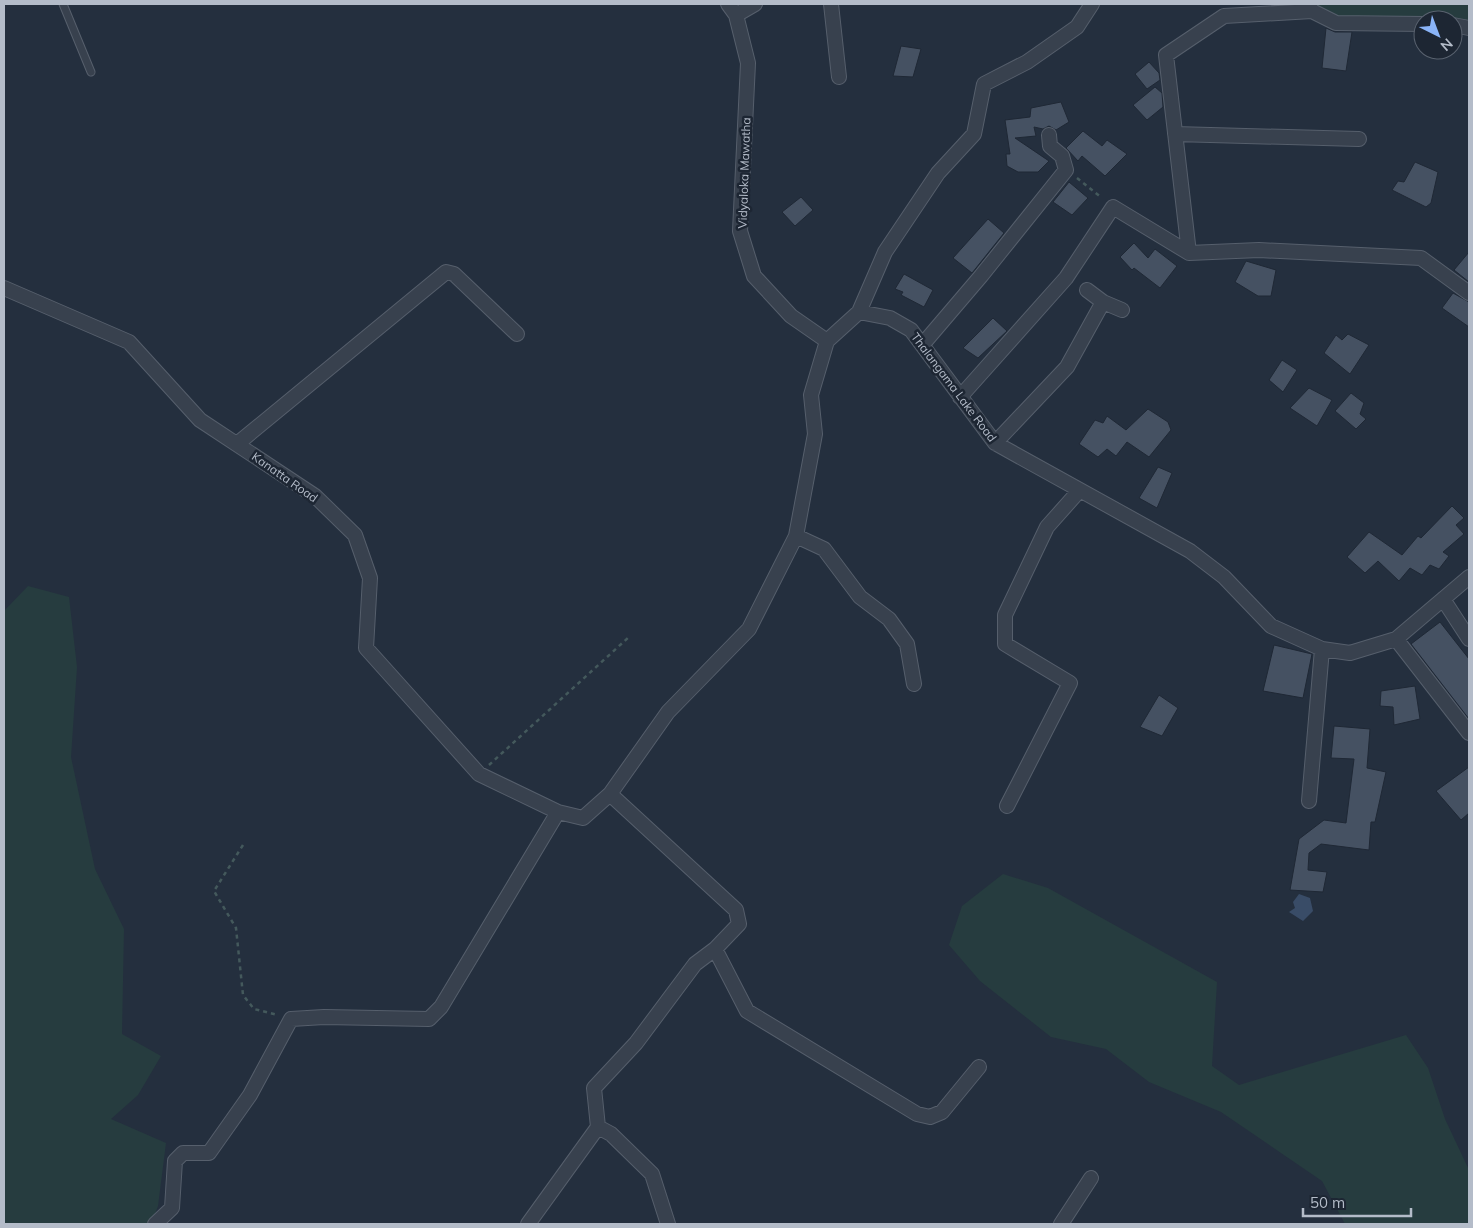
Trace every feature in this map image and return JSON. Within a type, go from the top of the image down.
[{"type":"street","points":[[732,9],[755,4]]},
{"type":"street","points":[[832,4],[839,77]]},
{"type":"street","points":[[155,1224],[172,1208],[175,1161],[183,1153],[209,1153],[250,1095],[291,1019],[324,1016],[429,1019],[441,1007],[558,812],[583,818],[610,794],[668,712],[749,629],[796,536],[815,434],[812,395],[827,341],[858,312],[885,252],[938,173],[974,134],[984,84],[1027,62],[1077,27],[1092,4]]},
{"type":"street","points":[[1189,253],[1166,55],[1224,16],[1310,7],[1336,22],[1413,24]]},
{"type":"street","name":"Vidyaloka Mawatha","points":[[732,9],[748,62],[740,231],[754,276],[792,316],[827,341]]},
{"type":"street","points":[[1175,134],[1359,139]]},
{"type":"street","points":[[923,344],[1066,170],[1062,156],[1050,146],[1049,135]]},
{"type":"street","points":[[960,397],[1066,278],[1112,207],[1189,253],[1258,250],[1421,258],[1469,293]]},
{"type":"street","points":[[237,444],[446,272],[454,274],[517,334]]},
{"type":"street","name":"Kanatta Road","points":[[4,288],[128,342],[200,420],[315,496],[355,535],[370,578],[366,648],[479,774],[558,812]]},
{"type":"street","points":[[1087,290],[1103,302],[1122,310]]},
{"type":"street","points":[[995,443],[1066,367],[1103,302]]},
{"type":"street","name":"Thalangama Lake Road","points":[[858,312],[890,318],[911,330],[995,443],[1190,551],[1224,577],[1272,626],[1322,649],[1350,653],[1396,639],[1469,577]]},
{"type":"street","points":[[1007,806],[1070,683],[1004,644],[1005,615],[1048,527],[1079,491]]},
{"type":"street","points":[[796,536],[824,549],[860,597],[889,619],[907,644],[914,684]]},
{"type":"street","points":[[1443,599],[1469,639]]},
{"type":"street","points":[[1396,639],[1469,733]]},
{"type":"street","points":[[1309,801],[1322,649]]},
{"type":"street","points":[[528,1224],[598,1127],[594,1088],[636,1043],[695,964],[715,949],[739,924],[736,910],[610,794]]},
{"type":"street","points":[[715,949],[746,1011],[917,1114],[930,1117],[942,1112],[979,1067]]},
{"type":"street","points":[[598,1127],[611,1134],[652,1174],[668,1224]]},
{"type":"street","points":[[1061,1224],[1091,1178]]},
{"type":"lane","points":[[63,4],[92,72]]},
{"type":"path","points":[[1066,170],[1112,207]]},
{"type":"path","points":[[479,774],[630,636]]},
{"type":"path","points":[[243,845],[214,891],[236,928],[243,995],[254,1009],[291,1019]]},
{"type":"green space","points":[[1309,4],[1469,4],[1469,28],[1463,25],[1463,10],[1413,10],[1413,21],[1336,23]]},
{"type":"green space","points":[[28,586],[69,597],[77,667],[71,757],[95,869],[124,929],[122,1034],[161,1056],[138,1095],[111,1119],[166,1143],[158,1206],[151,1224],[4,1224],[4,611]]},
{"type":"green space","points":[[1003,874],[1048,888],[1217,982],[1212,1066],[1239,1085],[1406,1035],[1428,1068],[1445,1119],[1469,1170],[1469,1224],[1345,1224],[1322,1181],[1221,1112],[1149,1082],[1106,1049],[1051,1037],[980,981],[949,945],[962,906]]},
{"type":"water","points":[[1299,894],[1310,898],[1313,911],[1303,921],[1289,912],[1295,908],[1293,902]]},
{"type":"building","points":[[1326,28],[1335,32],[1352,32],[1346,71],[1322,68]]},
{"type":"building","points":[[901,46],[921,49],[913,77],[893,76]]},
{"type":"building","points":[[1149,62],[1159,73],[1160,80],[1147,89],[1135,74]]},
{"type":"building","points":[[1155,87],[1162,93],[1163,107],[1147,120],[1133,105]]},
{"type":"building","points":[[1061,102],[1069,122],[1056,130],[1049,126],[1043,129],[1034,127],[1036,136],[1015,138],[1049,161],[1038,172],[1018,172],[1007,166],[1006,154],[1010,154],[1005,120],[1030,117],[1031,108]]},
{"type":"building","points":[[1083,131],[1102,146],[1107,140],[1127,154],[1105,176],[1082,156],[1078,161],[1066,148]]},
{"type":"building","points":[[1415,162],[1438,172],[1431,203],[1426,207],[1392,190],[1398,181],[1404,182]]},
{"type":"building","points":[[1069,182],[1088,198],[1072,215],[1053,202]]},
{"type":"building","points":[[801,197],[813,210],[795,226],[782,212]]},
{"type":"building","points":[[988,219],[1004,233],[972,273],[953,258]]},
{"type":"building","points":[[1134,243],[1148,258],[1155,249],[1177,266],[1160,288],[1134,268],[1132,270],[1120,257]]},
{"type":"building","points":[[1469,252],[1469,282],[1454,270]]},
{"type":"building","points":[[1246,261],[1276,270],[1271,296],[1258,296],[1235,282]]},
{"type":"building","points":[[904,274],[933,290],[924,307],[901,295],[903,292],[895,289]]},
{"type":"building","points":[[1453,293],[1469,302],[1469,327],[1442,308]]},
{"type":"building","points":[[993,318],[1007,331],[978,358],[963,348]]},
{"type":"building","points":[[1348,334],[1369,345],[1350,374],[1324,353],[1336,335],[1342,340]]},
{"type":"building","points":[[1282,360],[1297,370],[1283,392],[1269,380]]},
{"type":"building","points":[[1309,388],[1332,400],[1317,426],[1290,408]]},
{"type":"building","points":[[1351,393],[1364,403],[1360,414],[1366,419],[1356,429],[1335,411]]},
{"type":"building","points":[[1148,409],[1168,422],[1171,430],[1149,457],[1127,442],[1116,456],[1107,449],[1098,457],[1079,444],[1095,420],[1103,423],[1107,416],[1126,430]]},
{"type":"building","points":[[1158,467],[1172,473],[1157,508],[1139,498]]},
{"type":"building","points":[[1452,506],[1464,518],[1456,525],[1464,534],[1443,552],[1449,556],[1439,569],[1430,565],[1422,575],[1410,568],[1399,581],[1378,561],[1365,573],[1347,557],[1369,532],[1402,555],[1418,536],[1421,538]]},
{"type":"building","points":[[1440,622],[1469,659],[1469,719],[1411,644]]},
{"type":"building","points":[[1274,645],[1312,654],[1303,698],[1263,691]]},
{"type":"building","points":[[1415,686],[1420,719],[1394,725],[1393,707],[1380,706],[1381,691]]},
{"type":"building","points":[[1159,695],[1178,708],[1162,736],[1140,727]]},
{"type":"building","points":[[1334,726],[1370,729],[1367,768],[1386,772],[1375,822],[1371,822],[1369,850],[1321,844],[1309,853],[1308,870],[1327,872],[1323,892],[1290,890],[1299,839],[1324,820],[1346,823],[1354,759],[1331,758]]},
{"type":"building","points":[[1469,767],[1469,813],[1461,820],[1436,791]]}]
